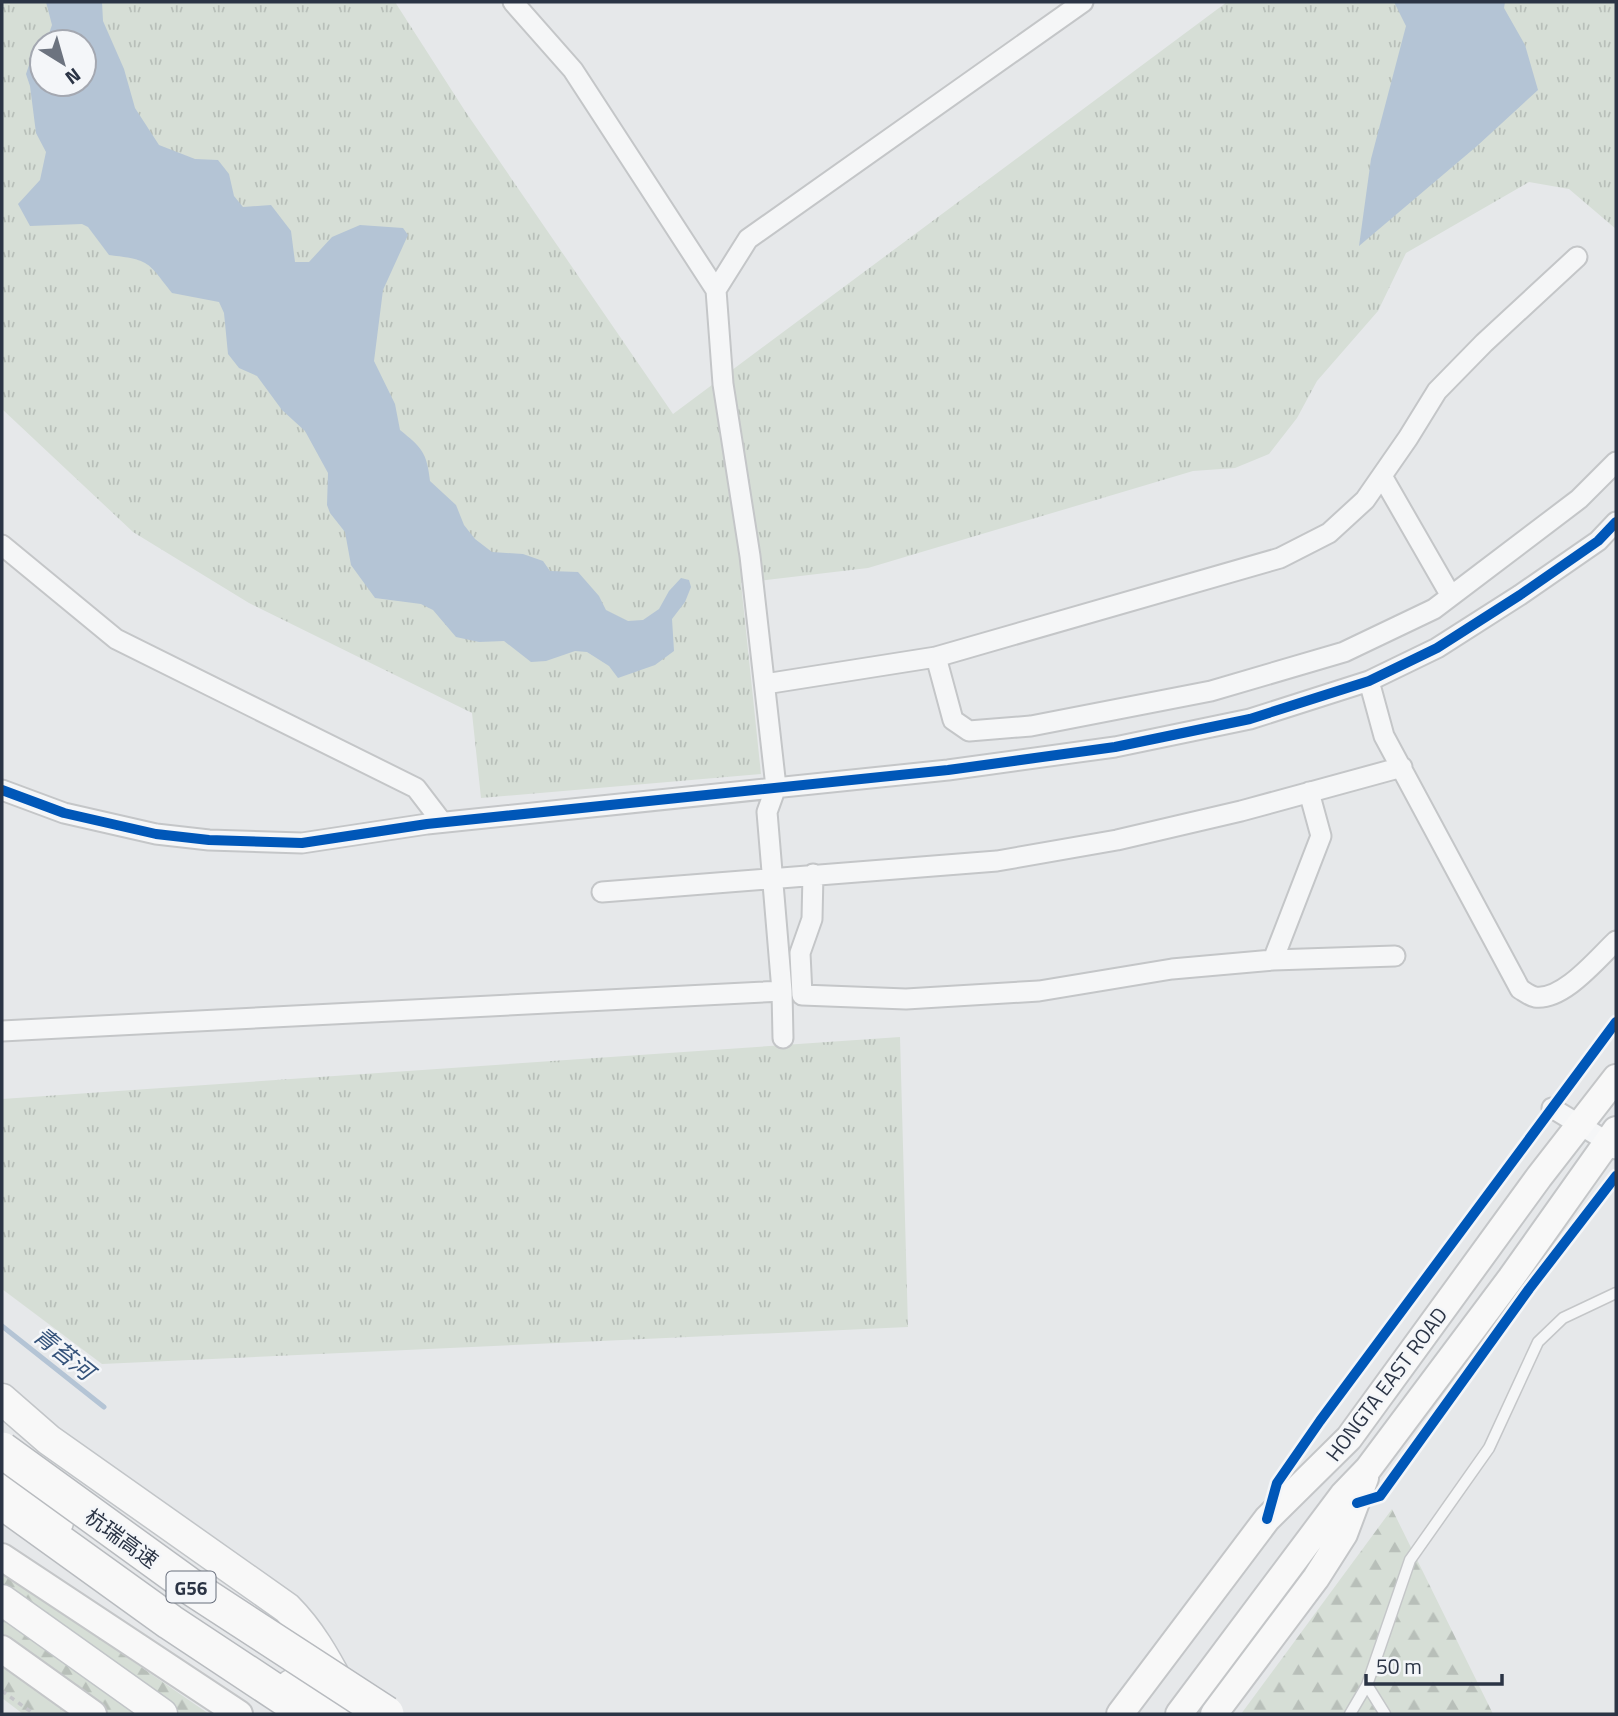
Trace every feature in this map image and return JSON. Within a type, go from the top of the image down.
[{"type":"highway","name":"杭瑞高速","points":[[2,1450],[194,1589],[386,1714]]},
{"type":"highway","name":"杭瑞高速","points":[[2,1501],[170,1622],[309,1714]]},
{"type":"main road","name":"HONGTA EAST ROAD","points":[[1120,1714],[1267,1519],[1349,1438],[1616,1078]]},
{"type":"main road","name":"HONGTA EAST ROAD","points":[[1179,1714],[1343,1495],[1368,1469],[1613,1141]]},
{"type":"main road","points":[[2,1399],[49,1440],[287,1608],[303,1624],[355,1714]]},
{"type":"main road","points":[[1214,1714],[1316,1578],[1344,1534],[1368,1469]]},
{"type":"main road","points":[[2,1478],[73,1534],[236,1649],[334,1714]]},
{"type":"main road","points":[[2,1557],[239,1714]]},
{"type":"main road","points":[[2,1600],[162,1714]]},
{"type":"main road","points":[[2,1649],[93,1714]]},
{"type":"street","points":[[513,2],[573,71],[716,290],[723,384],[750,556],[776,787],[767,812],[782,991],[783,1038]]},
{"type":"street","points":[[716,290],[748,239],[1083,2]]},
{"type":"street","points":[[765,684],[936,657],[1280,558],[1329,533],[1365,500],[1437,391],[1577,257]]},
{"type":"street","points":[[936,657],[953,720],[969,731],[1031,726],[1211,691],[1344,652],[1434,608],[1579,499],[1616,462]]},
{"type":"street","points":[[1382,476],[1451,596]]},
{"type":"street","points":[[2,790],[64,813],[156,834],[209,840],[302,843],[442,822],[948,770],[1115,747],[1250,719],[1369,681],[1437,648],[1478,622],[1598,541],[1616,523]]},
{"type":"street","points":[[2,545],[116,639],[416,788],[442,822]]},
{"type":"street","points":[[1369,681],[1384,736],[1521,989],[1533,997],[1550,996],[1570,985],[1616,941]]},
{"type":"street","points":[[602,892],[997,861],[1117,840],[1402,768]]},
{"type":"street","points":[[1273,960],[1321,836],[1309,793]]},
{"type":"street","points":[[813,874],[812,919],[800,953],[802,995],[906,999],[1039,991],[1172,969],[1273,960],[1395,956]]},
{"type":"street","points":[[2,1031],[782,991]]},
{"type":"street","points":[[1552,1108],[1613,1141]]},
{"type":"lane","points":[[1350,1714],[1367,1685],[1410,1560],[1489,1448],[1538,1342],[1563,1318],[1616,1293]]},
{"type":"lane","points":[[1367,1685],[1385,1714]]},
{"type":"path","points":[[2,1678],[39,1712]]},
{"type":"path","points":[[2,1691],[39,1712]]},
{"type":"green space","points":[[2,2],[395,2],[465,111],[673,414],[1227,2],[1616,2],[1616,229],[1569,189],[1529,182],[1406,253],[1378,311],[1317,381],[1297,418],[1269,454],[1235,468],[1193,471],[868,568],[741,583],[761,774],[481,798],[472,713],[249,603],[133,532],[2,409]]},
{"type":"green space","points":[[900,1037],[908,1327],[102,1364],[2,1289],[2,1099]]},
{"type":"green space","points":[[1392,1509],[1493,1714],[1241,1714]]},
{"type":"green space","points":[[2,1571],[209,1714],[23,1714],[2,1698]]},
{"type":"water","points":[[46,2],[102,2],[103,21],[124,69],[135,108],[159,145],[195,159],[218,160],[229,174],[234,196],[243,207],[271,205],[291,231],[295,262],[309,262],[332,237],[360,225],[403,228],[408,235],[383,290],[374,361],[395,404],[400,430],[422,451],[430,481],[456,505],[464,525],[475,539],[492,552],[523,554],[543,561],[550,571],[578,572],[599,596],[606,610],[628,621],[643,620],[659,609],[669,591],[681,578],[689,580],[691,587],[685,602],[672,619],[674,651],[655,665],[618,678],[609,666],[587,652],[575,651],[546,661],[531,662],[504,641],[479,642],[456,637],[433,610],[421,604],[375,598],[351,565],[345,532],[330,513],[327,505],[328,473],[305,431],[282,410],[257,376],[239,368],[228,354],[224,313],[219,302],[172,293],[146,264],[109,255],[88,227],[82,224],[30,226],[18,204],[40,180],[46,152],[36,133],[32,98],[98,98],[98,28],[51,28]]},
{"type":"water","points":[[1394,2],[1505,2],[1504,8],[1525,45],[1538,90],[1477,146],[1359,246],[1371,159],[1406,26]]},
{"type":"waterway","name":"青苔河","points":[[2,1326],[104,1407]]},
{"type":"cycle path","points":[[2,790],[64,813],[156,834],[209,840],[302,843],[427,824],[948,770],[1115,747],[1250,719],[1369,681],[1437,648],[1520,595],[1598,541],[1616,522]]},
{"type":"cycle path","points":[[1267,1519],[1277,1483],[1320,1421],[1616,1022]]},
{"type":"cycle path","points":[[1357,1503],[1380,1496],[1529,1289],[1616,1176]]}]
